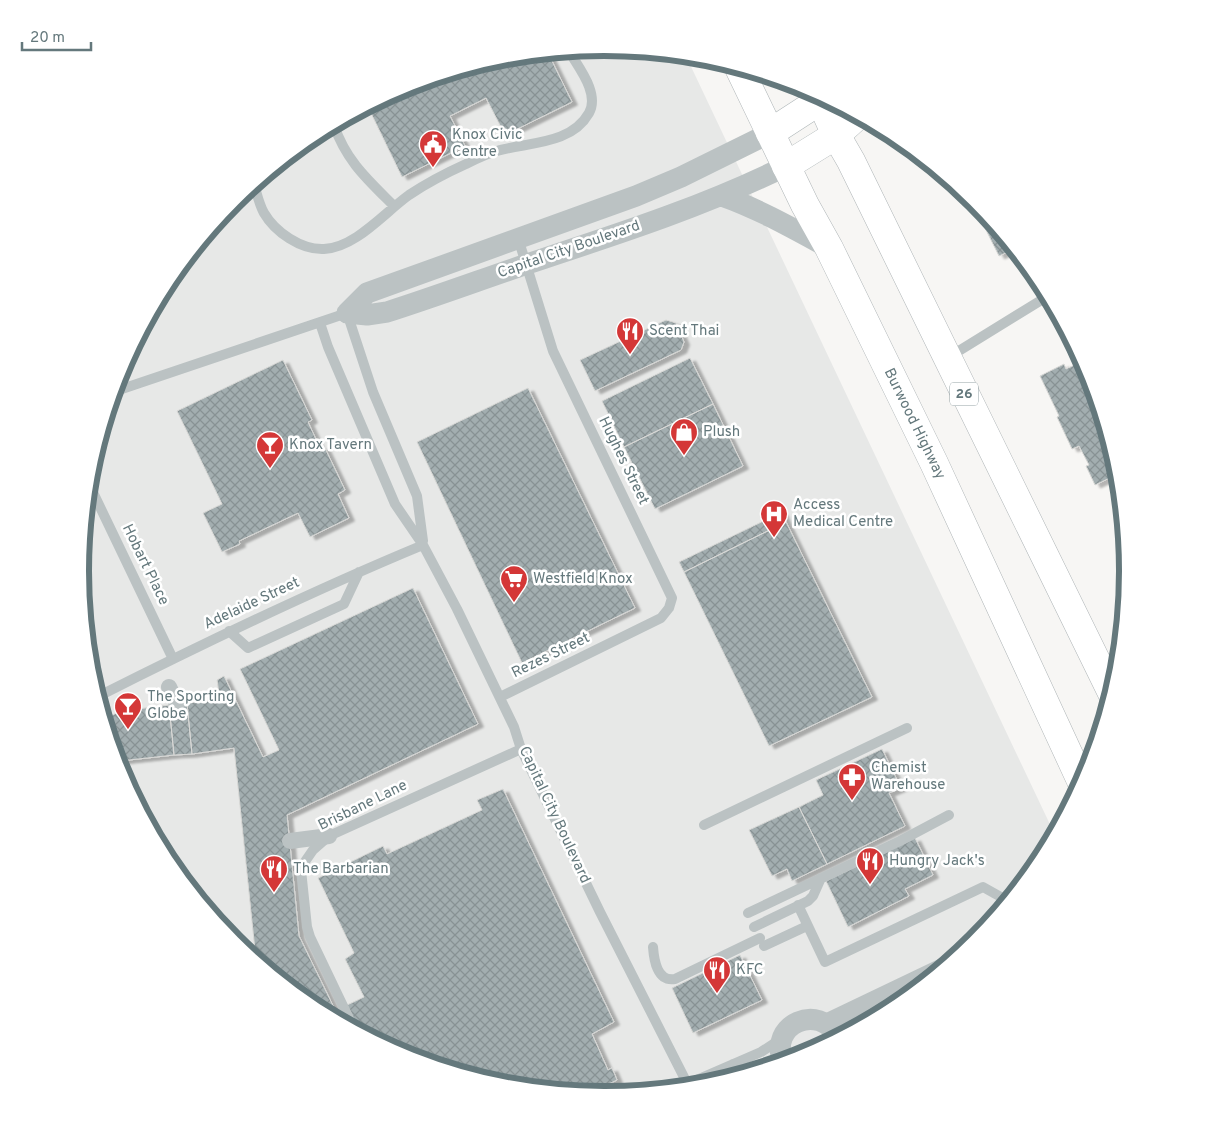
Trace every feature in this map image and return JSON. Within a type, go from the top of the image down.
[{"type":"main road","name":"Burwood Highway","points":[[743,76],[934,463],[1078,774]]},
{"type":"main road","points":[[770,133],[815,101]]},
{"type":"main road","name":"26","points":[[824,106],[836,135],[851,161],[1107,682]]},
{"type":"main road","points":[[786,166],[836,135],[853,120]]},
{"type":"street","name":"Capital City Boulevard","points":[[347,313],[367,293],[645,193],[770,133]]},
{"type":"street","name":"Capital City Boulevard","points":[[347,313],[367,315],[387,312],[526,264],[601,241],[722,196],[786,166]]},
{"type":"street","points":[[722,196],[767,215],[829,248]]},
{"type":"street","points":[[169,687],[177,704]]},
{"type":"street","points":[[290,841],[329,836]]},
{"type":"street","points":[[782,1055],[780,1047],[782,1038],[793,1025],[800,1021],[819,1020],[833,1031],[900,993]]},
{"type":"lane","points":[[256,191],[261,207],[272,223],[290,238],[309,247],[317,248],[332,248],[350,241],[394,206],[433,180],[480,157],[497,151],[554,139],[563,136],[578,126],[589,114],[592,100],[587,82],[572,57]]},
{"type":"lane","points":[[336,131],[353,165],[394,206]]},
{"type":"lane","points":[[518,238],[526,264]]},
{"type":"lane","name":"Hughes Street","points":[[526,264],[554,351],[672,598],[669,608],[661,618],[615,641]]},
{"type":"lane","points":[[947,359],[1041,300]]},
{"type":"lane","points":[[122,389],[347,313]]},
{"type":"lane","name":"Capital City Boulevard","points":[[347,313],[373,392],[417,496],[423,545]]},
{"type":"lane","name":"Capital City Boulevard","points":[[320,323],[328,347],[395,504],[423,545],[458,609],[514,727],[521,749],[681,1081]]},
{"type":"lane","name":"Hobart Place","points":[[94,499],[173,658]]},
{"type":"lane","name":"Adelaide Street","points":[[104,694],[229,631],[423,545]]},
{"type":"lane","points":[[229,631],[248,648],[344,604],[360,572]]},
{"type":"lane","name":"Rezes Street","points":[[500,697],[615,641]]},
{"type":"lane","points":[[704,825],[907,728]]},
{"type":"lane","name":"Brisbane Lane","points":[[350,1020],[307,927],[301,870],[304,863],[313,850],[329,836],[521,749]]},
{"type":"lane","points":[[748,913],[900,841],[949,815]]},
{"type":"lane","points":[[754,927],[808,901],[821,878]]},
{"type":"lane","points":[[798,906],[825,962],[983,887],[1002,898]]},
{"type":"lane","points":[[653,947],[657,968],[661,976],[669,980],[807,926]]},
{"type":"lane","points":[[706,1077],[761,1052],[782,1038]]},
{"type":"lane","points":[[733,1064],[733,1070]]},
{"type":"shaded area","name":"Westfield Knox","points":[[604,56],[638,57],[690,64],[1051,827],[1013,885],[968,936],[944,959],[890,1000],[832,1034],[801,1048],[737,1069],[705,1077],[671,1082],[638,1086],[570,1086],[503,1077],[471,1069],[407,1048],[346,1018],[318,1000],[264,959],[240,936],[195,885],[176,858],[158,829],[128,769],[106,705],[99,672],[93,639],[89,572],[93,504],[99,471],[106,438],[128,374],[158,314],[176,285],[195,258],[240,207],[264,184],[318,143],[346,125],[407,95],[471,74],[503,66],[570,57]]},
{"type":"building","points":[[551,59],[572,102],[505,135],[486,98],[450,116],[465,146],[402,177],[370,112],[407,95],[471,74],[503,66]]},
{"type":"building","points":[[982,222],[1008,252],[999,256]]},
{"type":"building","name":"Scent Thai","points":[[666,320],[676,323],[684,342],[681,350],[595,391],[580,360]]},
{"type":"building","points":[[690,358],[713,404],[624,447],[602,401]]},
{"type":"building","name":"Knox Tavern","points":[[283,360],[312,420],[308,422],[320,448],[324,446],[345,490],[338,494],[349,518],[310,537],[298,513],[239,541],[240,544],[222,552],[203,513],[222,504],[177,411]]},
{"type":"building","points":[[1064,364],[1066,369],[1076,364],[1102,438],[1110,478],[1095,485],[1086,466],[1089,465],[1079,446],[1072,449],[1040,376]]},
{"type":"building","points":[[528,388],[635,608],[522,663],[417,442]]},
{"type":"building","name":"Plush","points":[[713,404],[743,466],[655,509],[624,447]]},
{"type":"building","points":[[782,512],[786,522],[684,572],[679,562]]},
{"type":"building","points":[[786,522],[872,697],[769,746],[684,572]]},
{"type":"building","points":[[413,588],[478,724],[287,815],[299,936],[336,1011],[290,980],[255,950],[234,748],[192,754],[187,703],[220,700],[217,680],[224,676],[263,757],[279,750],[240,669]]},
{"type":"building","points":[[187,703],[192,754],[174,755],[169,705]]},
{"type":"building","points":[[169,705],[174,755],[125,760],[110,716],[121,711]]},
{"type":"building","name":"Chemist Warehouse","points":[[882,749],[901,788],[889,793],[905,826],[827,864],[799,807],[823,795],[816,780]]},
{"type":"building","points":[[503,789],[614,1022],[592,1034],[608,1070],[612,1068],[617,1080],[603,1087],[570,1086],[503,1077],[438,1059],[407,1048],[356,1023],[347,1005],[364,997],[345,959],[354,953],[318,878],[383,846],[387,854],[482,810],[477,800]]},
{"type":"building","points":[[799,807],[827,864],[792,881],[787,869],[772,876],[749,830]]},
{"type":"building","name":"Hungry Jack's","points":[[915,838],[933,875],[905,889],[909,896],[848,927],[826,881]]},
{"type":"building","name":"KFC","points":[[740,955],[762,1000],[693,1033],[672,988]]},
{"type":"place","name":"Knox Civic Centre","points":[[433,168]]},
{"type":"place","name":"Scent Thai","points":[[630,355]]},
{"type":"place","name":"Plush","points":[[684,456]]},
{"type":"place","name":"Knox Tavern","points":[[270,469]]},
{"type":"place","name":"Access Medical Centre","points":[[774,538]]},
{"type":"place","name":"Westfield Knox","points":[[514,603]]},
{"type":"place","name":"The Sporting Globe","points":[[128,730]]},
{"type":"place","name":"Chemist Warehouse","points":[[852,801]]},
{"type":"place","name":"Hungry Jack's","points":[[870,885]]},
{"type":"place","name":"The Barbarian","points":[[274,893]]},
{"type":"place","name":"KFC","points":[[717,994]]}]
